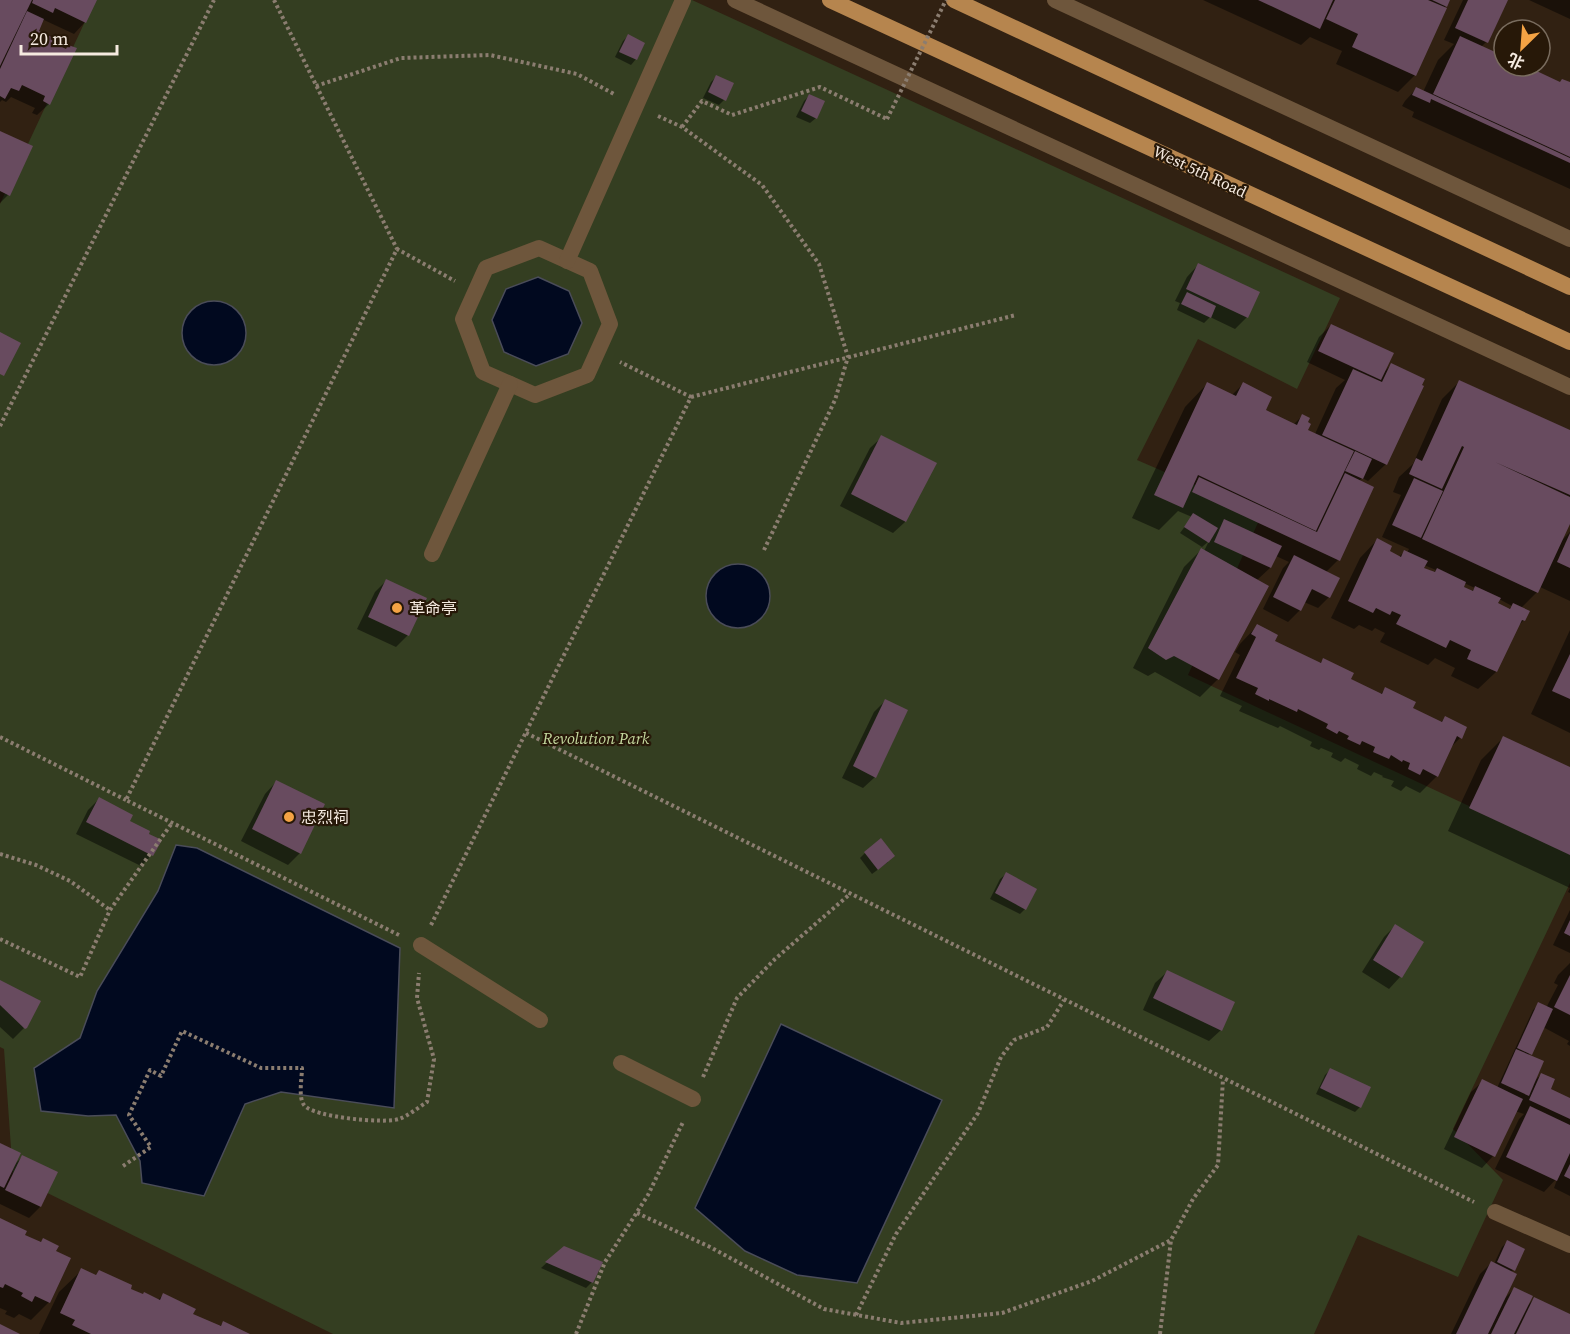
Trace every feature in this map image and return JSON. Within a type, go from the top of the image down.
[{"type":"main road","name":"West 5th Road","points":[[830,0],[1570,342]]},
{"type":"main road","points":[[954,0],[1570,287]]},
{"type":"street","points":[[567,261],[683,0]]},
{"type":"street","points":[[735,0],[1570,387]]},
{"type":"street","points":[[1055,0],[1570,239]]},
{"type":"street","points":[[539,248],[590,271],[610,324],[587,375],[535,394],[483,372],[463,319],[476,292],[486,268],[539,248]]},
{"type":"street","points":[[432,554],[510,384]]},
{"type":"street","points":[[421,945],[540,1020]]},
{"type":"street","points":[[621,1062],[693,1099]]},
{"type":"street","points":[[1495,1212],[1570,1245]]},
{"type":"path","points":[[0,426],[214,0]]},
{"type":"path","points":[[274,0],[397,249],[476,292]]},
{"type":"path","points":[[682,128],[702,100],[732,115],[820,87],[887,119],[946,0]]},
{"type":"path","points":[[316,86],[401,58],[490,54],[577,74],[682,128],[762,184],[819,264],[848,357],[836,400],[764,549]]},
{"type":"path","points":[[126,800],[397,249]]},
{"type":"path","points":[[598,351],[691,397],[1016,315]]},
{"type":"path","points":[[123,1166],[151,1147],[129,1115],[150,1070],[161,1076],[182,1031],[261,1068],[302,1068],[302,1102],[307,1110],[365,1120],[399,1119],[427,1102],[434,1059],[417,998],[421,945],[691,397]]},
{"type":"path","points":[[526,733],[1495,1212]]},
{"type":"path","points":[[0,737],[421,945]]},
{"type":"path","points":[[0,939],[80,977],[110,910],[172,823]]},
{"type":"path","points":[[0,854],[36,865],[70,881],[110,910]]},
{"type":"path","points":[[856,1316],[896,1234],[978,1113],[1001,1057],[1014,1040],[1047,1027],[1064,1000]]},
{"type":"path","points":[[1160,1334],[1171,1240],[1193,1199],[1218,1165],[1223,1078]]},
{"type":"path","points":[[637,1213],[710,1247],[824,1309],[901,1323],[1002,1313],[1092,1281],[1171,1240]]},
{"type":"green space","name":"Revolution Park","points":[[95,0],[692,0],[1340,298],[1297,389],[1198,339],[1137,460],[1262,514],[1188,675],[1570,853],[1570,883],[1453,1129],[1503,1180],[1458,1277],[1358,1235],[1314,1334],[333,1334],[13,1176],[4,1049],[0,1047],[0,204]]},
{"type":"water","points":[[538,277],[569,291],[582,323],[568,354],[536,366],[504,352],[492,320],[506,289]]},
{"type":"water","points":[[214,301],[232,307],[240,315],[246,333],[240,351],[232,359],[214,365],[196,359],[188,351],[182,333],[188,315],[196,307]]},
{"type":"water","points":[[738,564],[756,570],[764,578],[770,596],[764,614],[756,622],[738,628],[720,622],[712,614],[706,596],[712,578],[720,570]]},
{"type":"water","points":[[176,845],[197,848],[400,948],[394,1108],[281,1092],[245,1104],[204,1196],[142,1183],[140,1161],[116,1115],[88,1116],[41,1111],[34,1068],[80,1038],[97,991],[158,891]]},
{"type":"water","points":[[781,1024],[942,1100],[857,1283],[797,1275],[745,1251],[695,1208]]},
{"type":"building","points":[[0,0],[32,0],[0,66]]},
{"type":"building","points":[[33,0],[97,0],[86,23],[55,8],[53,13],[32,3]]},
{"type":"building","points":[[1258,0],[1333,0],[1320,29]]},
{"type":"building","points":[[1335,0],[1428,0],[1447,8],[1416,76],[1352,47],[1358,34],[1326,19]]},
{"type":"building","points":[[1432,0],[1450,0],[1447,7]]},
{"type":"building","points":[[1468,0],[1508,0],[1500,18],[1492,18],[1492,34],[1488,43],[1455,28]]},
{"type":"building","points":[[27,11],[44,19],[39,31],[58,40],[56,44],[66,49],[68,45],[77,48],[50,105],[43,101],[45,96],[22,85],[19,91],[11,88],[5,99],[0,96],[0,69]]},
{"type":"building","points":[[628,34],[645,43],[637,60],[619,52]]},
{"type":"building","points":[[1460,36],[1492,51],[1492,78],[1552,78],[1560,82],[1562,79],[1570,82],[1570,157],[1433,94]]},
{"type":"building","points":[[716,75],[734,83],[726,101],[708,92]]},
{"type":"building","points":[[1416,87],[1570,158],[1570,163],[1431,99],[1430,103],[1412,95]]},
{"type":"building","points":[[809,94],[825,101],[817,119],[801,111]]},
{"type":"building","points":[[0,131],[33,146],[10,196],[0,191]]},
{"type":"building","points":[[1198,263],[1260,292],[1248,318],[1186,289]]},
{"type":"building","points":[[1187,292],[1216,306],[1211,318],[1181,304]]},
{"type":"building","points":[[1331,324],[1394,353],[1381,380],[1318,351]]},
{"type":"building","points":[[0,332],[21,343],[4,376],[0,374]]},
{"type":"building","points":[[1391,363],[1425,379],[1422,385],[1424,386],[1387,465],[1322,435],[1353,369],[1382,382]]},
{"type":"building","points":[[1459,380],[1570,430],[1570,495],[1495,462],[1570,497],[1570,524],[1538,593],[1422,539],[1464,447],[1462,446],[1442,489],[1409,474],[1416,458],[1422,461]]},
{"type":"building","points":[[1207,382],[1236,396],[1243,382],[1272,397],[1266,410],[1297,425],[1302,414],[1310,418],[1308,422],[1311,424],[1308,430],[1354,451],[1316,531],[1198,475],[1183,508],[1154,495]]},
{"type":"building","points":[[881,435],[937,463],[906,522],[851,494]]},
{"type":"building","points":[[1355,451],[1372,459],[1363,479],[1345,471]]},
{"type":"building","points":[[1345,473],[1374,487],[1340,561],[1192,492],[1199,477],[1317,532]]},
{"type":"building","points":[[1414,478],[1443,491],[1421,538],[1392,525]]},
{"type":"building","points":[[1193,513],[1218,528],[1209,543],[1184,527]]},
{"type":"building","points":[[1224,519],[1282,546],[1271,568],[1214,542]]},
{"type":"building","points":[[1570,533],[1570,568],[1557,562]]},
{"type":"building","points":[[1377,538],[1392,546],[1390,551],[1401,557],[1404,550],[1428,561],[1424,568],[1435,572],[1437,568],[1466,582],[1464,587],[1473,591],[1475,586],[1501,598],[1498,603],[1510,609],[1513,603],[1530,611],[1525,621],[1522,620],[1497,672],[1467,659],[1471,650],[1450,640],[1446,648],[1396,624],[1401,615],[1392,611],[1390,615],[1376,608],[1373,613],[1348,601]]},
{"type":"building","points":[[1201,548],[1269,586],[1219,680],[1174,656],[1166,660],[1148,648]]},
{"type":"building","points":[[1294,555],[1340,578],[1330,598],[1312,589],[1301,611],[1273,597]]},
{"type":"building","name":"革命亭","points":[[386,579],[427,598],[409,636],[368,617]]},
{"type":"building","points":[[1257,624],[1278,635],[1275,641],[1321,663],[1323,658],[1354,673],[1351,679],[1382,694],[1385,687],[1416,702],[1413,708],[1442,722],[1445,716],[1467,727],[1462,739],[1457,736],[1438,777],[1423,769],[1420,775],[1408,769],[1410,763],[1403,760],[1402,762],[1391,755],[1389,759],[1373,752],[1375,747],[1362,741],[1360,745],[1347,739],[1349,736],[1339,731],[1337,734],[1326,728],[1328,724],[1298,709],[1297,712],[1269,699],[1269,701],[1255,694],[1258,688],[1236,678],[1256,637],[1251,634]]},
{"type":"building","points":[[1570,654],[1570,699],[1552,691]]},
{"type":"building","points":[[885,699],[908,710],[876,778],[853,766]]},
{"type":"building","points":[[1503,736],[1570,767],[1570,855],[1469,808]]},
{"type":"building","name":"忠烈祠","points":[[276,780],[325,804],[301,854],[252,829]]},
{"type":"building","points":[[99,797],[133,815],[130,821],[162,840],[153,856],[86,822]]},
{"type":"building","points":[[881,838],[895,856],[878,870],[864,852]]},
{"type":"building","points":[[1006,872],[1037,889],[1026,910],[995,893]]},
{"type":"building","points":[[1570,920],[1570,936],[1564,933]]},
{"type":"building","points":[[1395,924],[1424,942],[1402,978],[1373,960]]},
{"type":"building","points":[[1167,970],[1235,1002],[1222,1031],[1153,998]]},
{"type":"building","points":[[1570,975],[1570,1015],[1554,1007]]},
{"type":"building","points":[[0,980],[41,1001],[27,1028],[25,1029],[0,1005]]},
{"type":"building","points":[[1538,1002],[1553,1009],[1532,1055],[1517,1048]]},
{"type":"building","points":[[1516,1049],[1544,1061],[1529,1096],[1501,1083]]},
{"type":"building","points":[[1330,1068],[1371,1087],[1361,1108],[1320,1088]]},
{"type":"building","points":[[1541,1073],[1555,1079],[1551,1089],[1570,1098],[1570,1119],[1529,1100]]},
{"type":"building","points":[[1482,1079],[1523,1099],[1495,1157],[1454,1137]]},
{"type":"building","points":[[1530,1106],[1570,1125],[1570,1153],[1557,1181],[1506,1157]]},
{"type":"building","points":[[0,1143],[21,1153],[4,1188],[0,1186]]},
{"type":"building","points":[[22,1155],[58,1172],[41,1207],[5,1190]]},
{"type":"building","points":[[1570,1164],[1570,1179],[1564,1176]]},
{"type":"building","points":[[0,1218],[27,1231],[25,1235],[41,1242],[43,1238],[59,1246],[56,1251],[71,1258],[50,1303],[35,1296],[32,1302],[21,1296],[23,1293],[5,1284],[3,1288],[0,1287]]},
{"type":"building","points":[[1507,1240],[1525,1249],[1515,1271],[1497,1262]]},
{"type":"building","points":[[564,1246],[603,1262],[593,1283],[545,1262]]},
{"type":"building","points":[[1491,1261],[1517,1274],[1488,1334],[1456,1334]]},
{"type":"building","points":[[81,1268],[96,1275],[99,1270],[132,1285],[131,1289],[143,1294],[144,1292],[160,1300],[163,1293],[196,1309],[193,1314],[221,1326],[223,1321],[250,1334],[91,1334],[72,1325],[75,1320],[60,1313]]},
{"type":"building","points":[[1514,1287],[1533,1296],[1514,1334],[1491,1334]]},
{"type":"building","points":[[1534,1297],[1570,1314],[1570,1334],[1516,1334]]},
{"type":"building","points":[[0,1324],[20,1334],[0,1334]]},
{"type":"place","name":"革命亭","points":[[397,608]]},
{"type":"place","name":"忠烈祠","points":[[289,817]]}]
